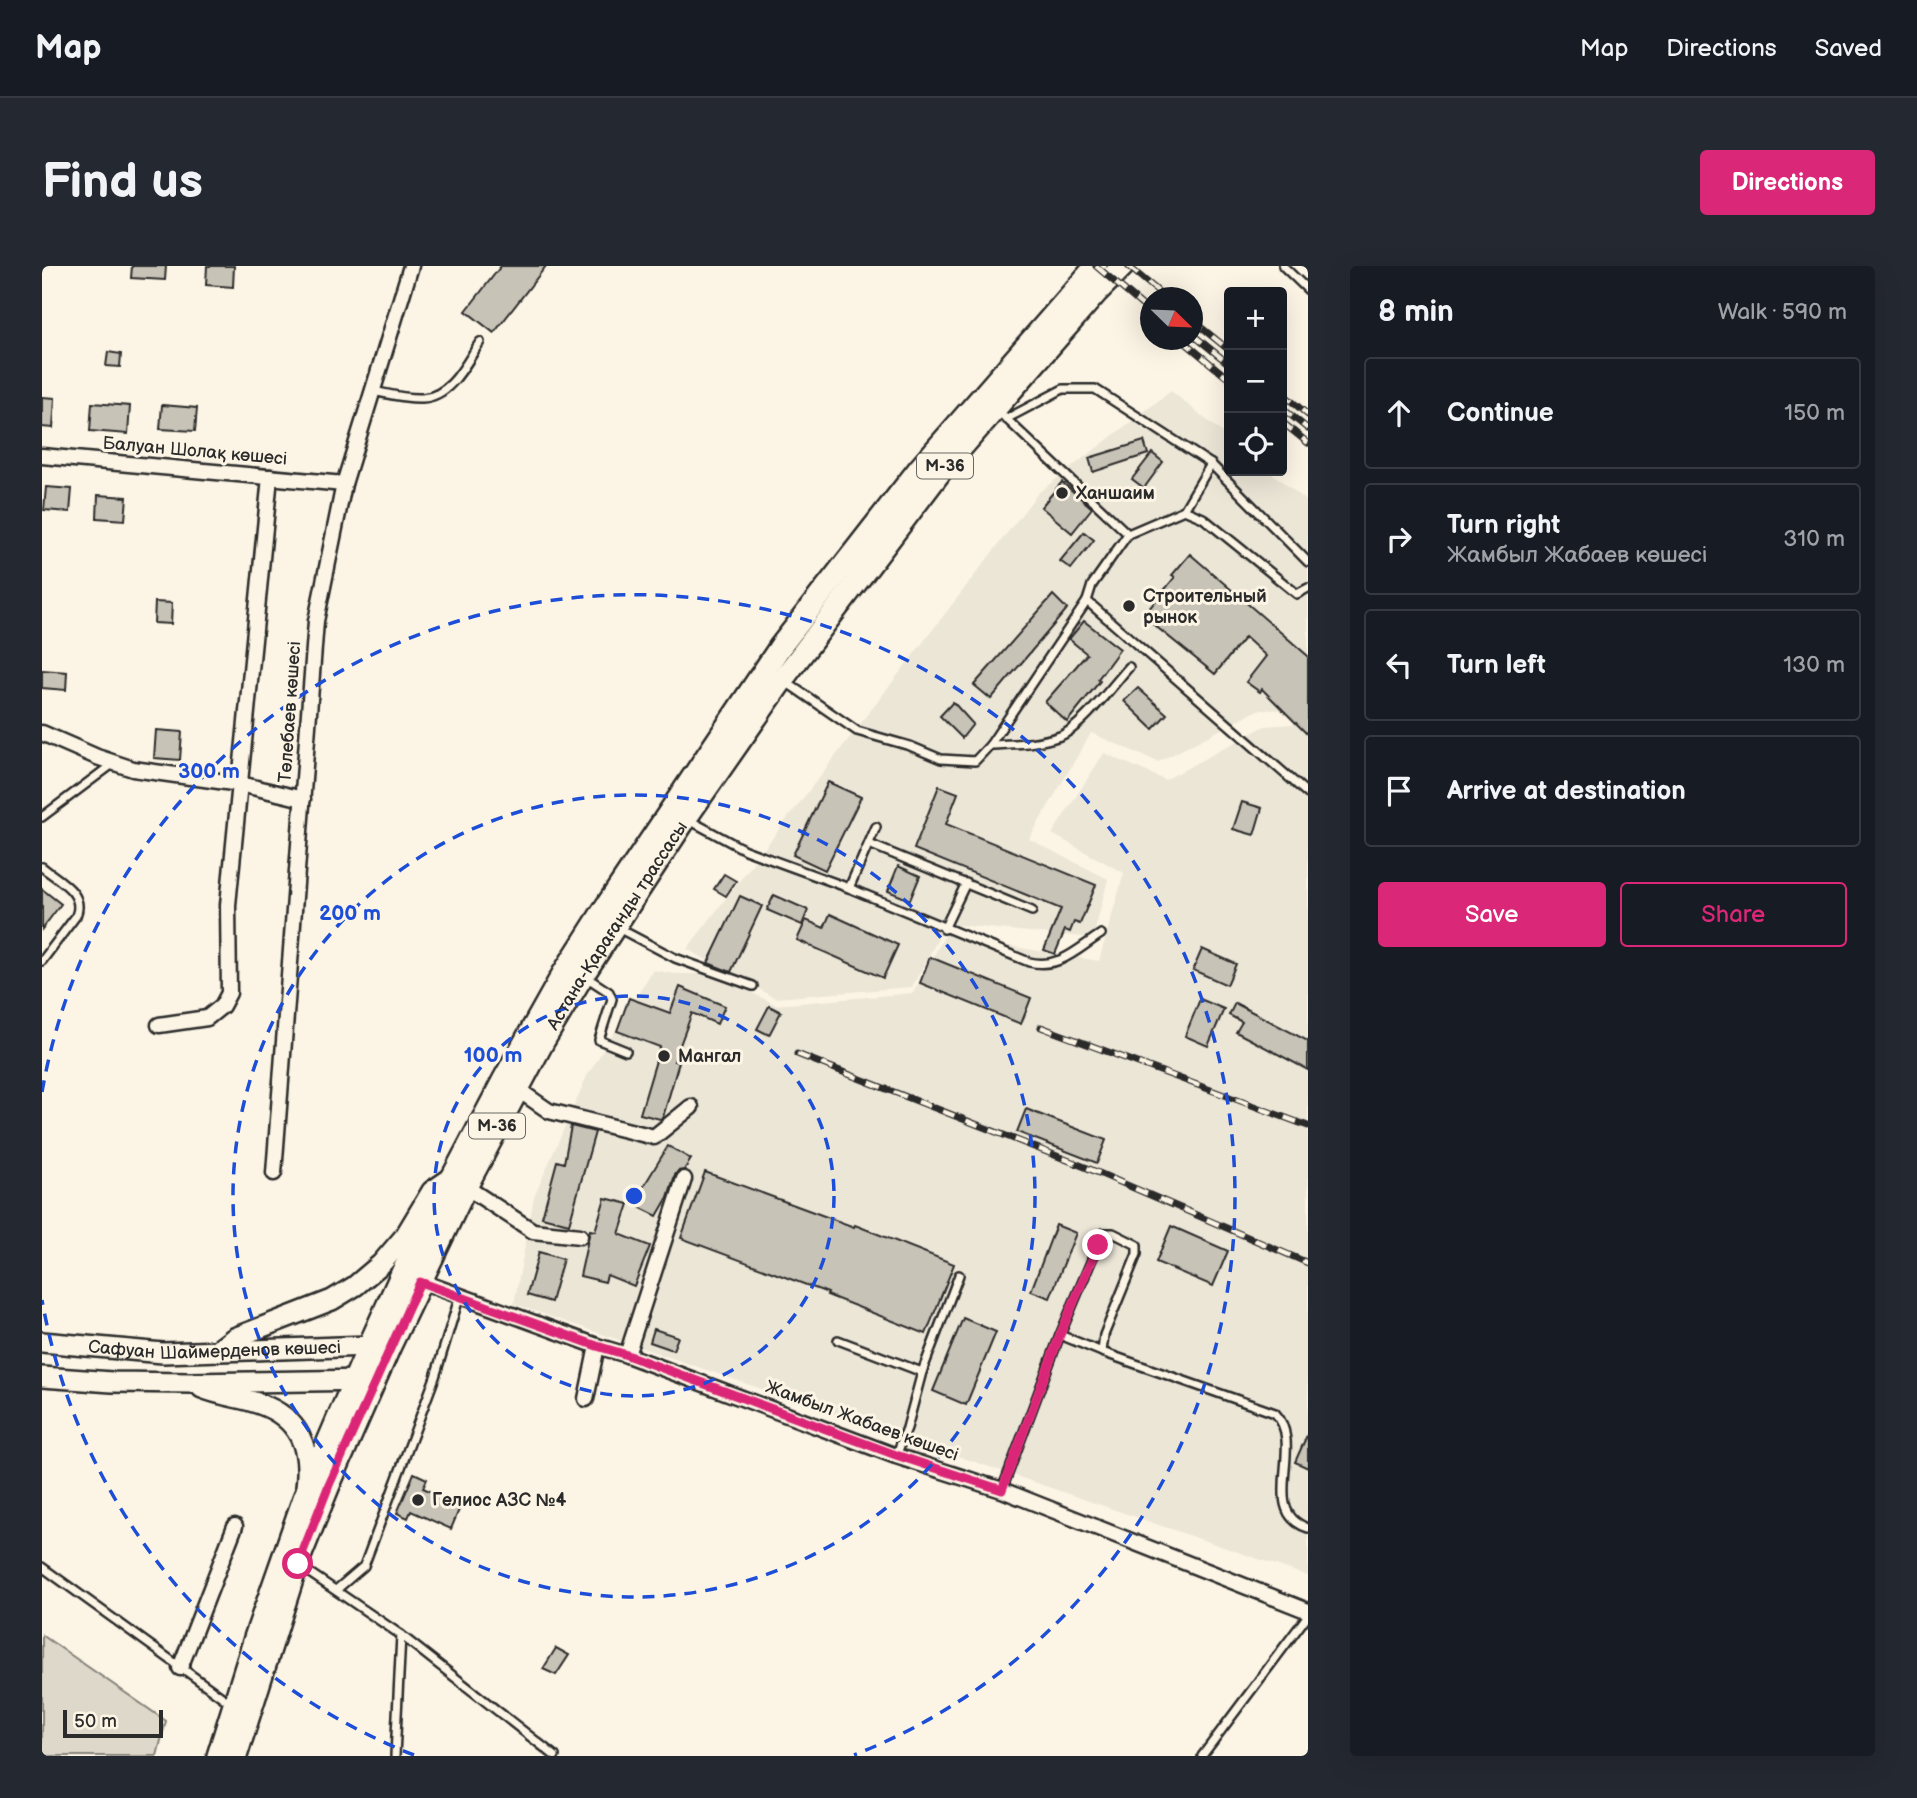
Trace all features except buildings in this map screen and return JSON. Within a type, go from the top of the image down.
[{"type":"main road","name":"Астана-Қарағанды трассасы","points":[[218,1756],[241,1710],[377,1351],[460,1181],[504,1079],[563,974],[780,647],[919,469],[1096,266]]},
{"type":"main road","name":"Астана-Қарағанды трассасы","points":[[460,1181],[614,926],[685,818],[783,679],[941,471],[1001,414],[1097,292],[1122,266]]},
{"type":"main road","points":[[216,1351],[234,1339],[332,1300],[355,1286],[381,1264],[405,1236],[432,1191],[460,1181]]},
{"type":"main road","name":"Сафуан Шаймерденов көшесі","points":[[42,1342],[163,1353],[377,1351]]},
{"type":"main road","name":"Сафуан Шаймерденов көшесі","points":[[42,1377],[112,1382],[191,1383],[365,1379]]},
{"type":"main road","name":"Астана-Қарағанды трассасы","points":[[236,1756],[241,1710],[304,1498],[365,1379]]},
{"type":"main road","points":[[191,1383],[216,1394],[262,1404],[293,1425],[308,1455],[304,1498]]},
{"type":"street","name":"Төлебаев көшесі","points":[[274,1173],[316,621],[344,484],[411,266]]},
{"type":"street","name":"Балуан Шолақ көшесі","points":[[42,456],[344,484]]},
{"type":"street","points":[[159,1025],[206,1018],[222,1006],[229,993],[228,905],[270,477]]},
{"type":"street","points":[[42,733],[133,769],[240,784],[303,799]]},
{"type":"street","points":[[517,1089],[549,1111],[654,1136],[691,1107]]},
{"type":"street","points":[[627,1355],[684,1179]]},
{"type":"street","points":[[460,1181],[533,1231],[580,1236]]},
{"type":"street","name":"Жамбыл Жабаев көшесі","points":[[411,1278],[896,1455],[1002,1490],[1308,1613]]},
{"type":"street","points":[[586,1399],[597,1346]]},
{"type":"street","points":[[180,1668],[235,1527]]},
{"type":"lane","points":[[1283,266],[1308,290]]},
{"type":"lane","points":[[373,391],[422,398],[436,395],[451,384],[480,342]]},
{"type":"lane","points":[[1128,534],[1001,414],[1063,389],[1095,389],[1211,464],[1308,562]]},
{"type":"lane","points":[[783,679],[857,731],[910,746],[941,759],[975,761],[990,746],[1087,601],[1092,585],[1128,534],[1184,510],[1211,464]]},
{"type":"lane","points":[[1184,510],[1203,518],[1297,594],[1308,588]]},
{"type":"lane","points":[[1087,601],[1308,794]]},
{"type":"lane","points":[[990,746],[1031,744],[1063,735],[1090,711],[1129,667]]},
{"type":"lane","points":[[42,817],[114,763]]},
{"type":"lane","points":[[685,818],[745,850],[1043,965],[1055,964],[1101,934]]},
{"type":"lane","points":[[849,888],[876,827]]},
{"type":"lane","points":[[869,844],[1031,911]]},
{"type":"lane","points":[[42,867],[79,899],[80,907],[42,961]]},
{"type":"lane","points":[[944,929],[966,883]]},
{"type":"lane","points":[[614,926],[675,958],[753,986]]},
{"type":"lane","points":[[583,975],[609,992],[612,999],[599,1040],[626,1051]]},
{"type":"lane","points":[[1002,1490],[1060,1335],[1104,1233],[1113,1233],[1137,1245],[1137,1254],[1104,1335],[1102,1352]]},
{"type":"lane","points":[[896,1455],[907,1429],[922,1372],[959,1275]]},
{"type":"lane","points":[[336,1590],[364,1566],[435,1377],[460,1295]]},
{"type":"lane","points":[[1060,1335],[1275,1413],[1283,1422],[1287,1437],[1283,1498],[1287,1513],[1299,1525],[1308,1528]]},
{"type":"lane","points":[[838,1340],[922,1372]]},
{"type":"lane","points":[[298,1564],[401,1635],[555,1756]]},
{"type":"lane","points":[[42,1567],[241,1710]]},
{"type":"lane","points":[[1202,1756],[1308,1613]]},
{"type":"lane","points":[[398,1754],[401,1635]]},
{"type":"shaded area","name":"Строительный рынок","points":[[1171,391],[1224,434],[1224,476],[1275,476],[1308,502],[1308,709],[1258,710],[1158,762],[1091,733],[1029,839],[1108,879],[1093,938],[946,924],[912,987],[775,998],[687,949],[1038,493]]},
{"type":"shaded area","points":[[1308,723],[1308,1576],[514,1304],[534,1197],[587,1076],[653,970],[675,974],[716,974],[776,1005],[913,993],[945,935],[1099,961],[1124,873],[1052,834],[1104,753],[1165,780],[1265,726]]},
{"type":"shaded area","points":[[42,1635],[166,1721],[157,1756],[42,1756]]},
{"type":"railway","points":[[1096,266],[1140,303]]},
{"type":"railway","points":[[1128,266],[1153,287]]},
{"type":"railway","points":[[1203,329],[1224,346]]},
{"type":"railway","points":[[1203,343],[1224,360]]},
{"type":"railway","points":[[1194,350],[1224,375]]},
{"type":"railway","points":[[1287,397],[1308,415]]},
{"type":"railway","points":[[1287,412],[1308,429]]},
{"type":"railway","points":[[1287,426],[1308,443]]},
{"type":"railway","points":[[1041,1027],[1308,1126]]},
{"type":"railway","points":[[797,1054],[1085,1167],[1308,1263]]},
{"type":"place","name":"Ханшаим","points":[[1062,493]]},
{"type":"place","name":"Строительный рынок","points":[[1129,606]]},
{"type":"place","name":"Мангал","points":[[664,1056]]},
{"type":"place","name":"Гелиос АЗС №4","points":[[418,1500]]},
{"type":"route","points":[[298,1564],[329,1485],[420,1282],[896,1455],[1002,1490],[1060,1335],[1098,1245]]}]
